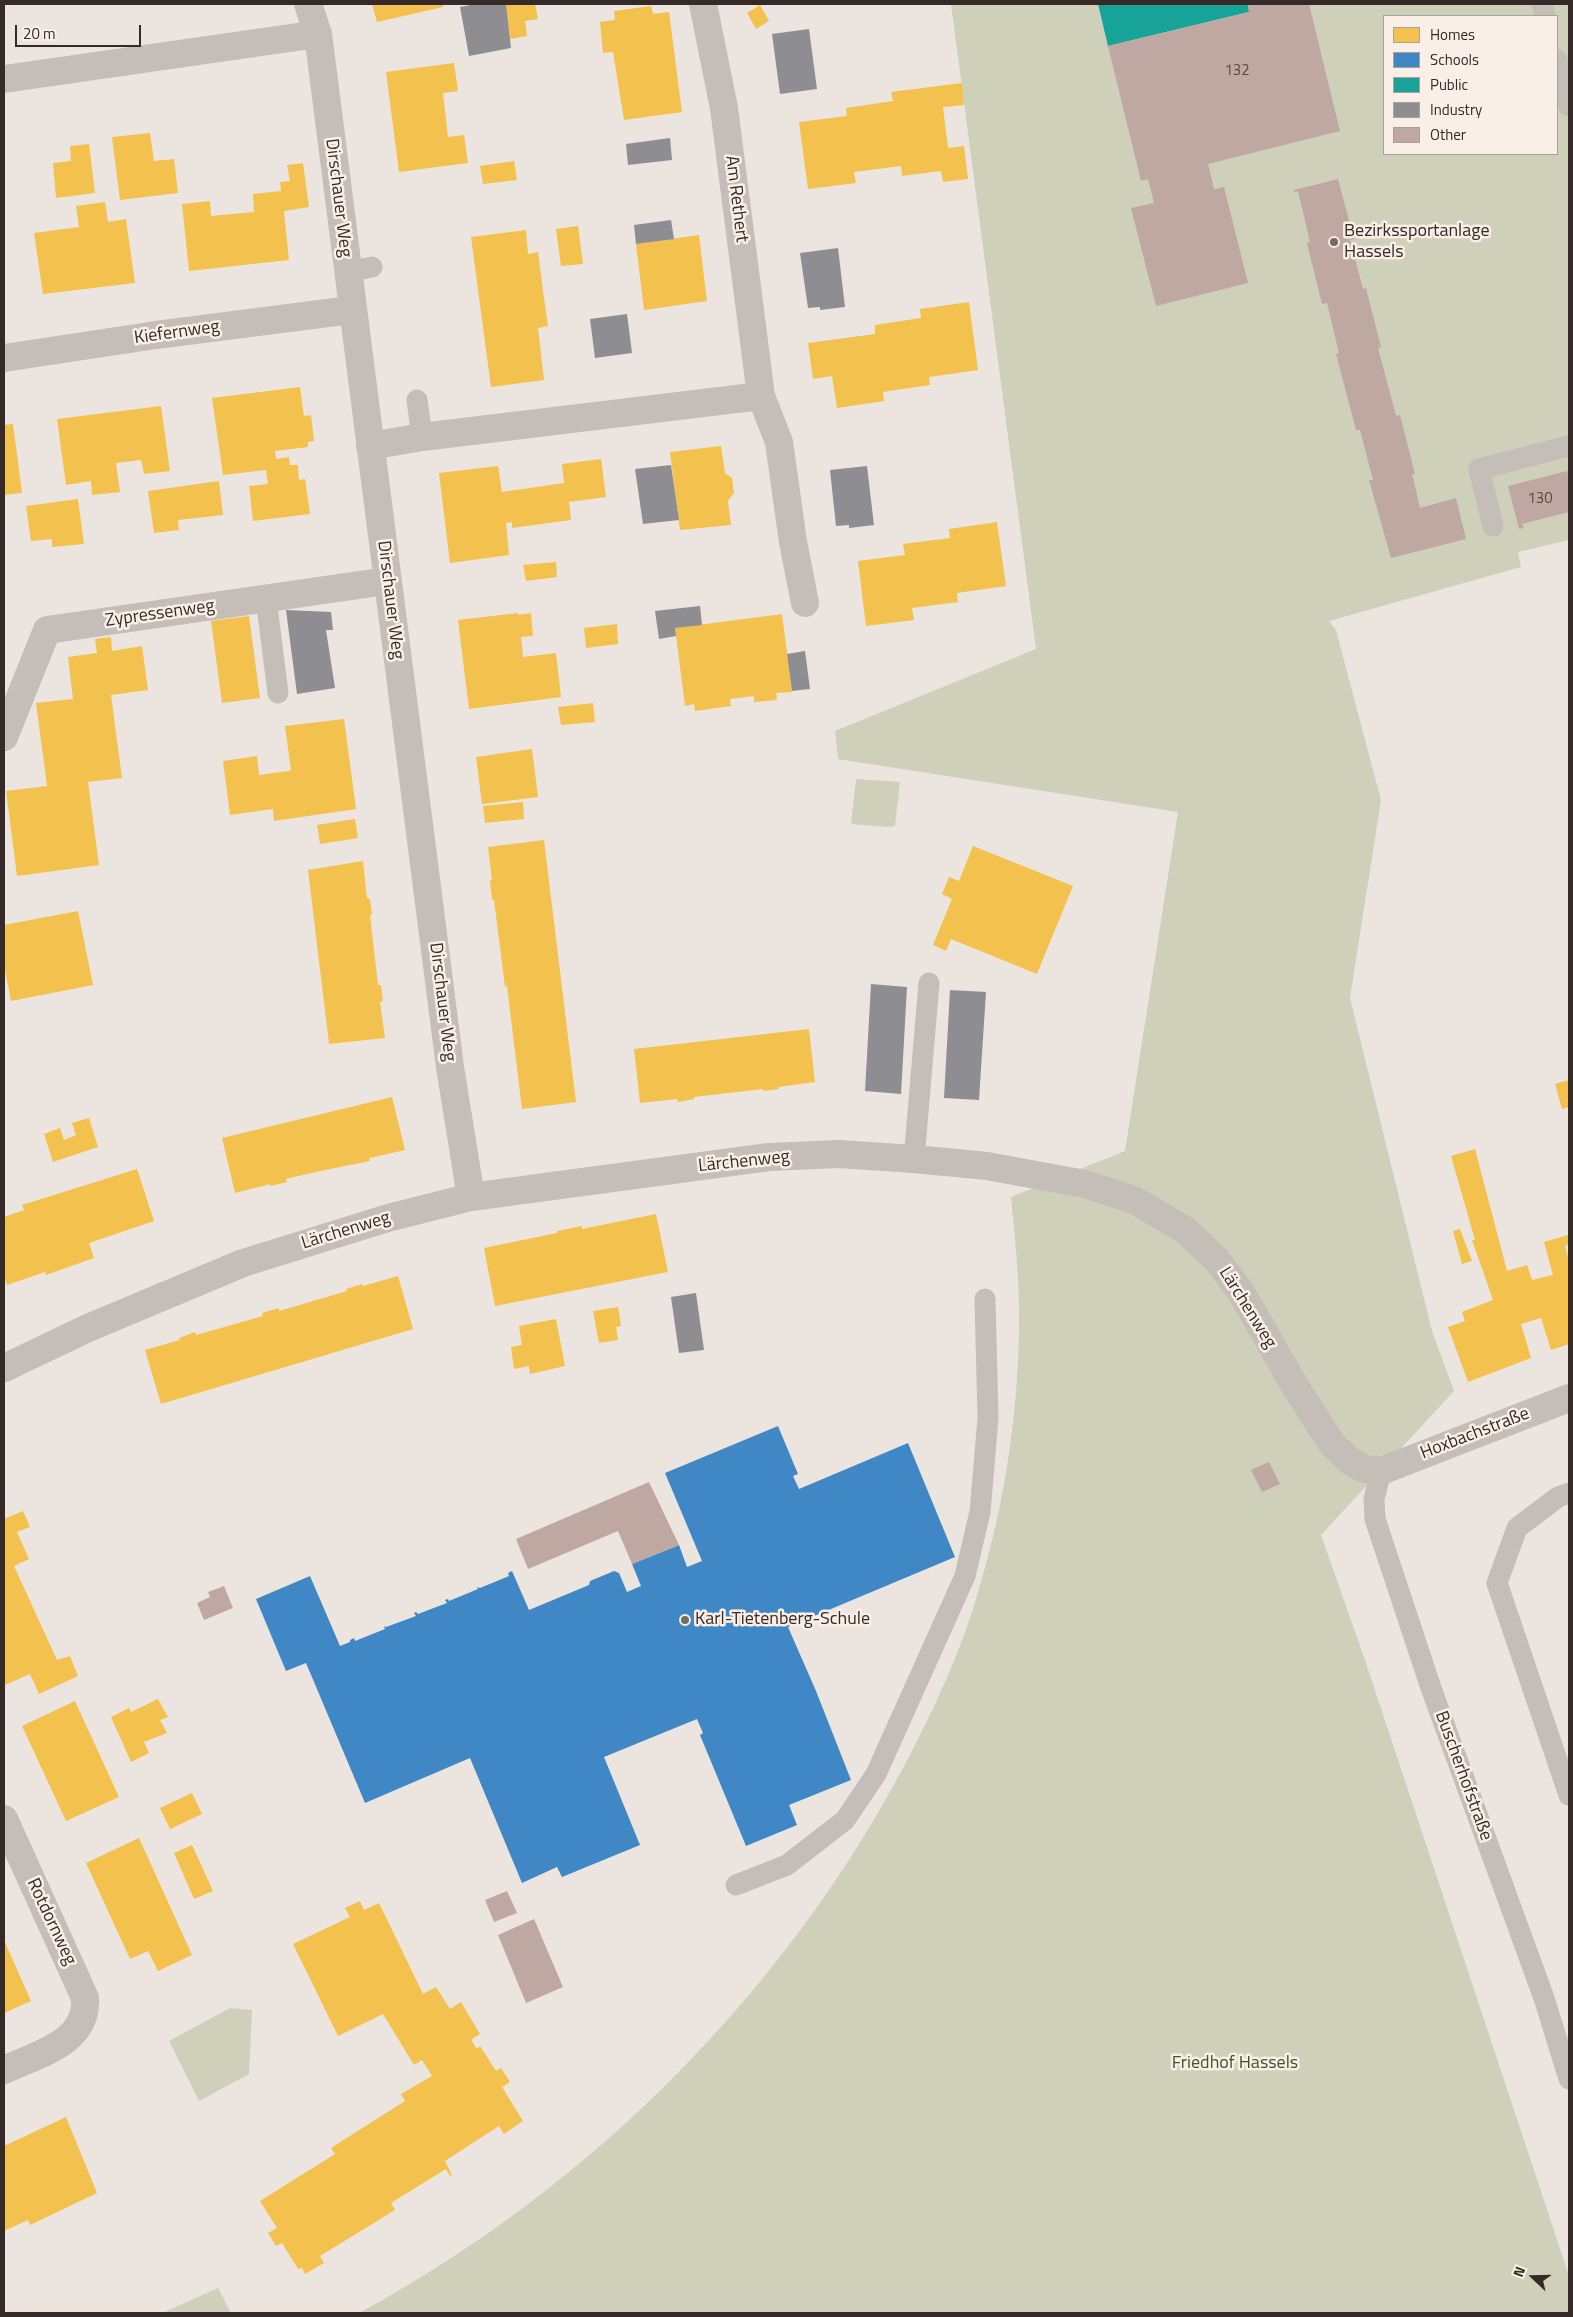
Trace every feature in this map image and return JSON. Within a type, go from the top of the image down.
[{"type":"street","name":"Dirschauer Weg","points":[[308,4],[318,34],[360,269],[352,310],[450,1067],[471,1196]]},
{"type":"street","name":"Am Rethert","points":[[703,4],[727,125],[761,396],[778,442],[804,603]]},
{"type":"street","points":[[4,79],[318,34]]},
{"type":"street","name":"Kiefernweg","points":[[4,358],[156,335],[352,310]]},
{"type":"street","points":[[370,446],[422,437],[761,396]]},
{"type":"street","name":"Zypressenweg","points":[[4,737],[47,630],[387,581]]},
{"type":"street","name":"Lärchenweg","points":[[4,1368],[88,1328],[243,1263],[388,1218],[471,1196],[769,1158],[839,1154],[914,1159],[987,1166],[1085,1184],[1134,1200],[1185,1230],[1216,1258],[1241,1292],[1293,1383],[1332,1444],[1350,1460],[1364,1469],[1382,1471]]},
{"type":"street","name":"Hoxbachstraße","points":[[1382,1471],[1569,1398]]},
{"type":"street","name":"Rotdornweg","points":[[4,1819],[85,1998],[86,2010],[80,2026],[72,2036],[4,2070]]},
{"type":"lane","points":[[1558,64],[1569,106]]},
{"type":"lane","points":[[417,400],[422,437]]},
{"type":"lane","points":[[1493,526],[1479,469],[1569,446]]},
{"type":"lane","points":[[266,598],[278,693]]},
{"type":"lane","points":[[914,1159],[929,983]]},
{"type":"lane","points":[[736,1885],[787,1865],[845,1820],[876,1774],[964,1576],[980,1512],[987,1428],[985,1299]]},
{"type":"lane","name":"Buscherhofstraße","points":[[1382,1471],[1374,1499],[1375,1519],[1431,1688],[1544,1998],[1569,2079]]},
{"type":"lane","points":[[1569,1493],[1558,1497],[1517,1528],[1497,1583],[1569,1795]]},
{"type":"green space","name":"Friedhof Hassels","points":[[951,4],[1569,4],[1569,540],[1518,552],[1521,567],[1329,621],[1336,630],[1381,800],[1350,998],[1432,1331],[1454,1391],[1321,1535],[1365,1660],[1569,2276],[1569,2313],[359,2313],[445,2262],[528,2204],[606,2140],[680,2071],[748,1996],[810,1917],[866,1833],[915,1745],[941,1691],[970,1618],[994,1533],[1012,1431],[1018,1362],[1019,1311],[1017,1262],[1011,1197],[1125,1151],[1178,812],[838,759],[835,731],[1036,649]]},
{"type":"green space","points":[[856,779],[900,782],[895,826],[851,824]]},
{"type":"green space","points":[[230,2008],[252,2010],[249,2074],[199,2101],[169,2041]]},
{"type":"green space","points":[[218,2288],[231,2313],[162,2313]]},
{"type":"building: Homes","points":[[372,4],[443,4],[443,7],[377,22]]},
{"type":"building: Homes","points":[[506,4],[535,4],[538,19],[525,21],[527,36],[510,39]]},
{"type":"building: Homes","points":[[760,5],[769,21],[756,29],[747,13]]},
{"type":"building: Homes","points":[[651,6],[653,14],[669,12],[682,112],[624,120],[613,52],[603,53],[600,22],[615,20],[614,11]]},
{"type":"building: Homes","points":[[454,63],[458,91],[443,93],[448,137],[464,135],[468,163],[399,172],[386,72]]},
{"type":"building: Homes","points":[[962,83],[964,105],[943,107],[948,148],[964,146],[968,179],[943,182],[941,171],[902,176],[901,166],[854,172],[856,183],[808,189],[799,122],[847,116],[846,108],[893,101],[891,92]]},
{"type":"building: Homes","points":[[150,133],[154,161],[174,159],[178,193],[120,200],[112,137]]},
{"type":"building: Homes","points":[[89,144],[95,193],[56,198],[53,163],[71,161],[70,146]]},
{"type":"building: Homes","points":[[514,161],[517,180],[483,184],[480,166]]},
{"type":"building: Homes","points":[[303,163],[309,207],[284,211],[289,260],[189,271],[182,204],[210,201],[211,216],[254,212],[253,194],[281,191],[280,182],[290,181],[287,165]]},
{"type":"building: Homes","points":[[105,202],[108,222],[126,219],[135,283],[43,294],[34,233],[79,227],[76,206]]},
{"type":"building: Homes","points":[[578,226],[583,264],[561,266],[556,229]]},
{"type":"building: Homes","points":[[526,230],[528,254],[538,252],[548,326],[538,328],[544,380],[491,387],[471,237]]},
{"type":"building: Homes","points":[[699,235],[707,301],[644,310],[636,244]]},
{"type":"building: Homes","points":[[969,302],[978,370],[929,377],[930,385],[883,392],[884,401],[837,408],[832,376],[813,379],[808,343],[875,334],[875,325],[921,318],[920,309]]},
{"type":"building: Homes","points":[[300,387],[304,416],[311,415],[314,441],[308,442],[308,447],[275,451],[276,459],[289,457],[290,465],[298,465],[299,480],[305,479],[310,514],[253,521],[249,486],[268,484],[266,470],[223,475],[212,398]]},
{"type":"building: Homes","points":[[161,406],[170,471],[144,474],[141,460],[116,463],[120,492],[92,495],[91,481],[66,485],[57,419]]},
{"type":"building: Homes","points":[[13,424],[22,493],[4,495],[4,425]]},
{"type":"building: Homes","points":[[721,446],[725,473],[732,478],[734,493],[728,501],[731,525],[680,530],[670,452]]},
{"type":"building: Homes","points":[[601,459],[606,497],[569,502],[571,520],[512,528],[512,522],[506,523],[509,555],[450,563],[439,473],[498,466],[502,492],[564,483],[562,464]]},
{"type":"building: Homes","points":[[219,481],[223,515],[178,520],[179,530],[154,533],[148,491]]},
{"type":"building: Homes","points":[[78,499],[84,544],[52,547],[52,539],[31,541],[26,506]]},
{"type":"building: Homes","points":[[997,522],[1006,586],[957,593],[958,602],[912,608],[914,620],[866,626],[858,561],[905,555],[903,544],[950,538],[949,529]]},
{"type":"building: Homes","points":[[556,562],[557,577],[526,581],[523,565]]},
{"type":"building: Homes","points":[[518,613],[518,615],[531,613],[533,636],[521,637],[523,657],[556,653],[561,697],[469,709],[458,620]]},
{"type":"building: Homes","points":[[782,614],[792,692],[776,693],[777,700],[754,702],[754,696],[730,699],[731,706],[695,711],[694,704],[685,706],[675,628]]},
{"type":"building: Homes","points":[[249,616],[260,698],[222,703],[211,621]]},
{"type":"building: Homes","points":[[617,624],[618,644],[586,648],[584,628]]},
{"type":"building: Homes","points":[[111,637],[112,651],[142,646],[148,690],[111,695],[122,778],[88,782],[99,865],[17,876],[6,791],[47,786],[36,703],[73,699],[68,657],[97,653],[95,639]]},
{"type":"building: Homes","points":[[593,703],[595,722],[561,725],[558,707]]},
{"type":"building: Homes","points":[[344,719],[356,809],[274,821],[273,809],[230,815],[223,761],[257,756],[259,775],[289,771],[291,770],[285,726]]},
{"type":"building: Homes","points":[[532,749],[538,797],[482,804],[476,757]]},
{"type":"building: Homes","points":[[523,802],[524,819],[485,823],[483,806]]},
{"type":"building: Homes","points":[[355,819],[358,838],[320,844],[317,825]]},
{"type":"building: Homes","points":[[544,840],[576,1102],[522,1109],[507,986],[505,987],[494,900],[492,900],[490,880],[492,880],[488,847]]},
{"type":"building: Homes","points":[[973,846],[1073,886],[1037,974],[951,939],[946,951],[933,945],[952,899],[942,894],[949,877],[959,881]]},
{"type":"building: Homes","points":[[363,861],[367,898],[370,899],[372,915],[370,915],[378,985],[381,985],[383,1001],[380,1002],[385,1038],[329,1044],[308,870]]},
{"type":"building: Homes","points":[[78,911],[93,985],[11,1001],[4,964],[4,925]]},
{"type":"building: Homes","points":[[809,1029],[815,1082],[763,1091],[763,1089],[694,1097],[694,1099],[678,1102],[677,1099],[640,1103],[634,1049]]},
{"type":"building: Homes","points":[[1569,1080],[1569,1107],[1562,1109],[1555,1084]]},
{"type":"building: Homes","points":[[392,1097],[405,1150],[369,1158],[370,1161],[286,1179],[287,1182],[270,1186],[270,1184],[235,1193],[222,1138]]},
{"type":"building: Homes","points":[[89,1118],[98,1147],[53,1162],[44,1134],[60,1128],[64,1140],[76,1135],[72,1123]]},
{"type":"building: Homes","points":[[1475,1149],[1507,1271],[1527,1265],[1532,1280],[1553,1275],[1544,1242],[1568,1235],[1569,1244],[1565,1246],[1569,1260],[1569,1344],[1551,1350],[1541,1318],[1521,1324],[1531,1358],[1468,1382],[1448,1327],[1465,1321],[1462,1312],[1493,1300],[1472,1240],[1475,1240],[1451,1156]]},
{"type":"building: Homes","points":[[137,1169],[154,1221],[89,1243],[94,1258],[46,1275],[45,1272],[7,1285],[4,1277],[4,1217],[24,1210],[22,1205]]},
{"type":"building: Homes","points":[[656,1214],[668,1272],[495,1306],[484,1248],[582,1226],[582,1229]]},
{"type":"building: Homes","points":[[1460,1229],[1472,1261],[1462,1264],[1453,1231]]},
{"type":"building: Homes","points":[[398,1276],[413,1329],[161,1404],[145,1350],[180,1340],[179,1338],[195,1332],[196,1335],[263,1316],[262,1313],[279,1308],[279,1311],[347,1291],[346,1289],[362,1284],[363,1286]]},
{"type":"building: Homes","points":[[618,1307],[621,1326],[616,1327],[618,1340],[599,1343],[593,1311]]},
{"type":"building: Homes","points":[[556,1319],[565,1366],[530,1374],[529,1366],[514,1369],[511,1347],[522,1345],[519,1326]]},
{"type":"building: Homes","points":[[23,1511],[30,1527],[17,1532],[29,1559],[14,1566],[57,1660],[70,1656],[78,1676],[39,1694],[30,1674],[5,1685],[4,1683],[4,1519]]},
{"type":"building: Homes","points":[[158,1699],[168,1717],[160,1720],[167,1733],[144,1742],[149,1753],[131,1762],[111,1717],[129,1708],[131,1712]]},
{"type":"building: Homes","points":[[75,1701],[119,1797],[66,1821],[22,1726]]},
{"type":"building: Homes","points":[[192,1793],[202,1814],[170,1829],[160,1808]]},
{"type":"building: Homes","points":[[139,1838],[192,1955],[158,1971],[148,1951],[130,1959],[86,1863]]},
{"type":"building: Homes","points":[[192,1845],[213,1891],[194,1899],[174,1853]]},
{"type":"building: Homes","points":[[360,1901],[364,1910],[379,1903],[423,1994],[436,1987],[450,2009],[461,2002],[480,2034],[471,2040],[477,2049],[480,2046],[496,2071],[501,2068],[510,2082],[502,2087],[523,2121],[504,2134],[499,2126],[445,2161],[452,2175],[450,2176],[446,2169],[391,2203],[395,2210],[320,2256],[324,2263],[305,2274],[302,2268],[298,2269],[282,2243],[276,2246],[268,2233],[277,2228],[260,2201],[335,2154],[331,2148],[405,2101],[401,2094],[432,2076],[422,2060],[414,2065],[383,2014],[338,2036],[293,1944],[350,1917],[345,1908]]},
{"type":"building: Homes","points":[[4,1940],[31,2001],[4,2013]]},
{"type":"building: Homes","points":[[66,2117],[97,2193],[30,2225],[28,2220],[4,2231],[4,2146]]},
{"type":"building: Schools","points":[[778,1426],[798,1474],[793,1476],[799,1489],[908,1443],[955,1557],[788,1627],[816,1691],[851,1780],[789,1805],[797,1825],[746,1846],[700,1735],[703,1733],[697,1719],[604,1757],[640,1845],[562,1877],[557,1867],[522,1883],[470,1758],[365,1803],[306,1663],[286,1671],[256,1599],[310,1576],[340,1646],[354,1638],[355,1641],[385,1629],[384,1626],[386,1627],[416,1616],[414,1613],[416,1612],[418,1614],[447,1603],[445,1600],[448,1599],[449,1601],[478,1589],[477,1587],[480,1588],[509,1576],[508,1573],[512,1571],[529,1610],[589,1585],[590,1581],[614,1571],[619,1573],[627,1592],[641,1586],[632,1564],[679,1545],[687,1567],[702,1561],[665,1473]]},
{"type":"building: Public","points":[[1098,4],[1248,4],[1249,12],[1108,46]]},
{"type":"building: Industry","points":[[476,4],[506,4],[511,48],[469,56],[460,7]]},
{"type":"building: Industry","points":[[809,29],[817,89],[780,94],[772,34]]},
{"type":"building: Industry","points":[[670,138],[672,160],[628,165],[626,144]]},
{"type":"building: Industry","points":[[671,220],[674,239],[636,244],[634,225]]},
{"type":"building: Industry","points":[[838,248],[845,307],[820,310],[820,307],[808,308],[800,253]]},
{"type":"building: Industry","points":[[627,314],[632,353],[595,358],[590,319]]},
{"type":"building: Industry","points":[[671,465],[679,520],[643,524],[635,469]]},
{"type":"building: Industry","points":[[867,466],[874,525],[849,528],[849,525],[836,526],[830,470]]},
{"type":"building: Industry","points":[[700,606],[702,625],[675,628],[676,636],[659,639],[655,611]]},
{"type":"building: Industry","points":[[286,610],[331,612],[333,630],[326,630],[335,688],[297,694]]},
{"type":"building: Industry","points":[[805,651],[810,689],[792,691],[787,654]]},
{"type":"building: Industry","points":[[871,984],[907,987],[901,1094],[865,1091]]},
{"type":"building: Industry","points":[[950,990],[986,992],[979,1100],[944,1098]]},
{"type":"building: Industry","points":[[696,1293],[704,1350],[679,1353],[671,1297]]},
{"type":"building: Other","points":[[1248,4],[1309,4],[1340,131],[1208,164],[1214,189],[1224,187],[1248,283],[1156,306],[1131,208],[1154,203],[1148,179],[1141,181],[1108,46],[1249,12]]},
{"type":"building: Other","points":[[1338,179],[1354,239],[1350,240],[1363,289],[1366,288],[1381,347],[1378,348],[1396,416],[1400,415],[1415,474],[1412,474],[1420,508],[1456,498],[1466,539],[1391,558],[1369,480],[1373,480],[1360,430],[1356,430],[1336,354],[1339,353],[1327,303],[1322,304],[1307,243],[1310,242],[1298,191],[1294,192],[1294,190]]},
{"type":"building: Other","points":[[1567,471],[1569,475],[1569,512],[1522,524],[1524,528],[1519,529],[1508,486]]},
{"type":"building: Other","points":[[1269,1462],[1280,1484],[1262,1492],[1251,1470]]},
{"type":"building: Other","points":[[649,1482],[679,1545],[632,1564],[618,1531],[528,1569],[516,1539]]},
{"type":"building: Other","points":[[224,1586],[233,1608],[204,1620],[197,1603],[210,1597],[208,1592]]},
{"type":"building: Other","points":[[507,1891],[517,1913],[494,1922],[485,1900]]},
{"type":"building: Other","points":[[534,1919],[563,1987],[526,2003],[498,1935]]},
{"type":"place","name":"Bezirkssportanlage Hassels","points":[[1334,242]]},
{"type":"place","name":"Karl-Tietenberg-Schule","points":[[685,1620]]}]
